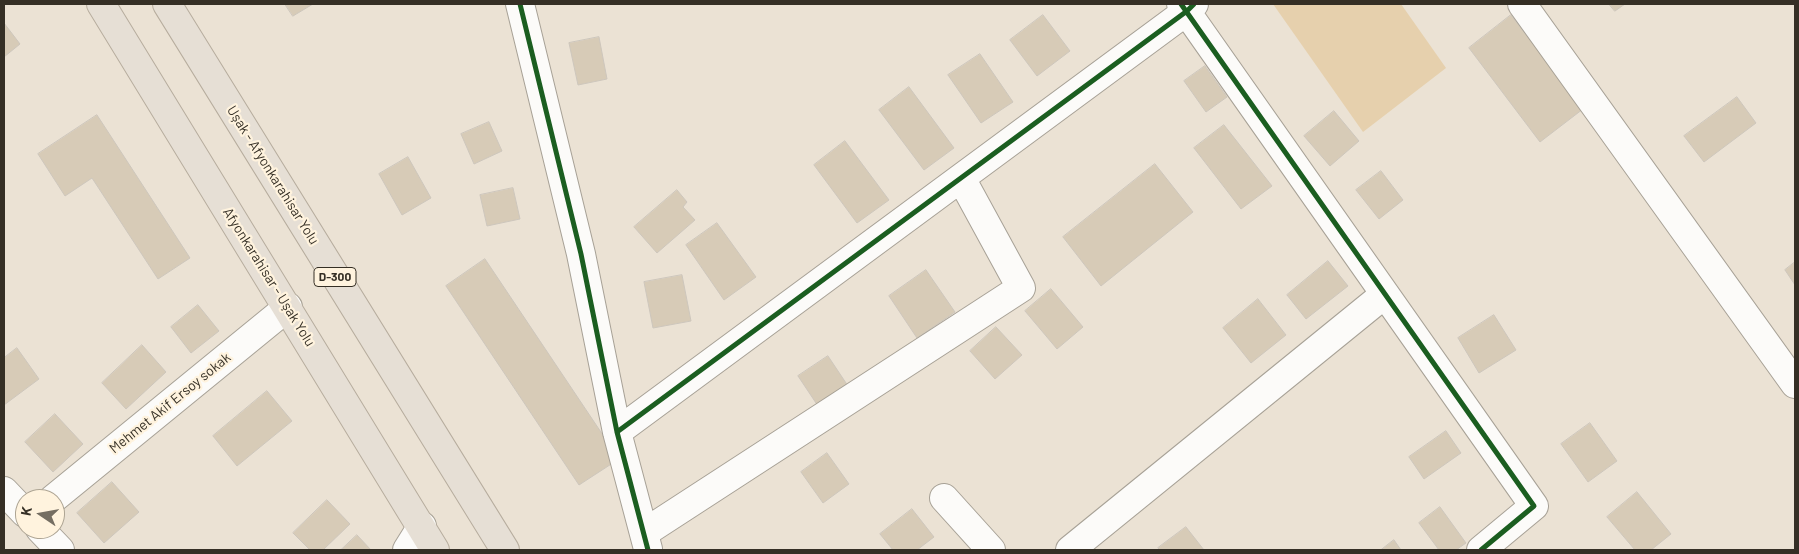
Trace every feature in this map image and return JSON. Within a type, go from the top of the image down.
[{"type":"highway","name":"Afyonkarahisar - Uşak Yolu","points":[[101,4],[436,550]]},
{"type":"highway","name":"Uşak - Afyonkarahisar Yolu","points":[[167,4],[504,550]]},
{"type":"street","points":[[520,4],[581,254],[617,432],[646,542],[1021,288],[961,178]]},
{"type":"street","points":[[1522,4],[1795,384]]},
{"type":"street","points":[[617,432],[961,178],[1187,6],[1385,294],[1534,506],[1481,550]]},
{"type":"street","points":[[1070,550],[1385,294]]},
{"type":"street","name":"Mehmet Akif Ersoy sokak","points":[[65,489],[288,308]]},
{"type":"street","points":[[4,491],[15,503]]},
{"type":"street","points":[[944,498],[991,550]]},
{"type":"street","points":[[407,550],[422,526]]},
{"type":"street","points":[[50,539],[60,550]]},
{"type":"shaded area","points":[[1273,4],[1401,4],[1446,68],[1363,132]]},
{"type":"building","points":[[285,4],[313,4],[293,16]]},
{"type":"building","points":[[1609,4],[1625,4],[1615,11]]},
{"type":"building","points":[[1043,15],[1070,51],[1037,76],[1010,40]]},
{"type":"building","points":[[1511,15],[1583,109],[1540,142],[1469,48]]},
{"type":"building","points":[[4,23],[20,44],[4,57]]},
{"type":"building","points":[[599,37],[607,79],[578,85],[569,43]]},
{"type":"building","points":[[980,54],[1013,102],[981,123],[948,75]]},
{"type":"building","points":[[1205,66],[1227,97],[1206,112],[1184,81]]},
{"type":"building","points":[[909,87],[954,148],[924,170],[879,110]]},
{"type":"building","points":[[1737,97],[1756,123],[1704,162],[1684,136]]},
{"type":"building","points":[[1334,111],[1359,141],[1330,166],[1304,136]]},
{"type":"building","points":[[97,115],[190,258],[158,279],[92,178],[65,196],[38,154]]},
{"type":"building","points":[[489,122],[502,151],[474,164],[461,134]]},
{"type":"building","points":[[1224,125],[1272,186],[1241,209],[1194,148]]},
{"type":"building","points":[[845,141],[889,200],[857,223],[814,165]]},
{"type":"building","points":[[408,157],[431,198],[402,215],[379,174]]},
{"type":"building","points":[[1155,164],[1193,212],[1101,286],[1063,237]]},
{"type":"building","points":[[1381,171],[1403,200],[1379,219],[1356,190]]},
{"type":"building","points":[[513,188],[520,219],[487,226],[480,195]]},
{"type":"building","points":[[677,190],[687,202],[683,207],[695,220],[657,253],[634,227]]},
{"type":"building","points":[[717,223],[756,277],[724,300],[686,245]]},
{"type":"building","points":[[485,259],[619,459],[579,485],[446,286]]},
{"type":"building","points":[[1328,261],[1348,286],[1306,319],[1287,295]]},
{"type":"building","points":[[1795,262],[1795,285],[1785,270]]},
{"type":"building","points":[[926,270],[955,312],[917,338],[889,296]]},
{"type":"building","points":[[682,275],[691,321],[653,328],[644,282]]},
{"type":"building","points":[[1051,289],[1083,327],[1057,349],[1025,311]]},
{"type":"building","points":[[1258,299],[1286,335],[1251,363],[1223,328]]},
{"type":"building","points":[[198,305],[219,331],[191,353],[171,327]]},
{"type":"building","points":[[1494,315],[1516,350],[1479,373],[1458,338]]},
{"type":"building","points":[[996,327],[1022,355],[995,379],[970,351]]},
{"type":"building","points":[[142,345],[166,372],[126,409],[102,383]]},
{"type":"building","points":[[17,348],[39,379],[4,405],[4,358]]},
{"type":"building","points":[[828,356],[848,386],[818,406],[798,376]]},
{"type":"building","points":[[267,391],[292,421],[237,466],[213,436]]},
{"type":"building","points":[[55,414],[83,444],[53,472],[25,442]]},
{"type":"building","points":[[1590,423],[1617,461],[1588,482],[1561,444]]},
{"type":"building","points":[[1446,431],[1461,453],[1424,479],[1409,457]]},
{"type":"building","points":[[827,453],[849,484],[823,503],[801,472]]},
{"type":"building","points":[[112,482],[139,512],[104,543],[77,513]]},
{"type":"building","points":[[1637,492],[1671,534],[1651,550],[1635,550],[1607,517]]},
{"type":"building","points":[[327,500],[350,524],[323,550],[310,550],[293,533]]},
{"type":"building","points":[[1440,507],[1466,543],[1456,550],[1439,550],[1419,523]]},
{"type":"building","points":[[912,509],[934,537],[917,550],[893,550],[880,534]]},
{"type":"building","points":[[1186,527],[1204,550],[1160,550],[1158,548]]},
{"type":"building","points":[[357,535],[371,550],[341,550]]},
{"type":"building","points":[[1394,540],[1401,550],[1381,550]]},
{"type":"cycle path","points":[[520,4],[581,254],[617,432],[648,550]]},
{"type":"cycle path","points":[[1181,4],[1534,506],[1481,550]]},
{"type":"cycle path","points":[[617,432],[1194,4]]}]
